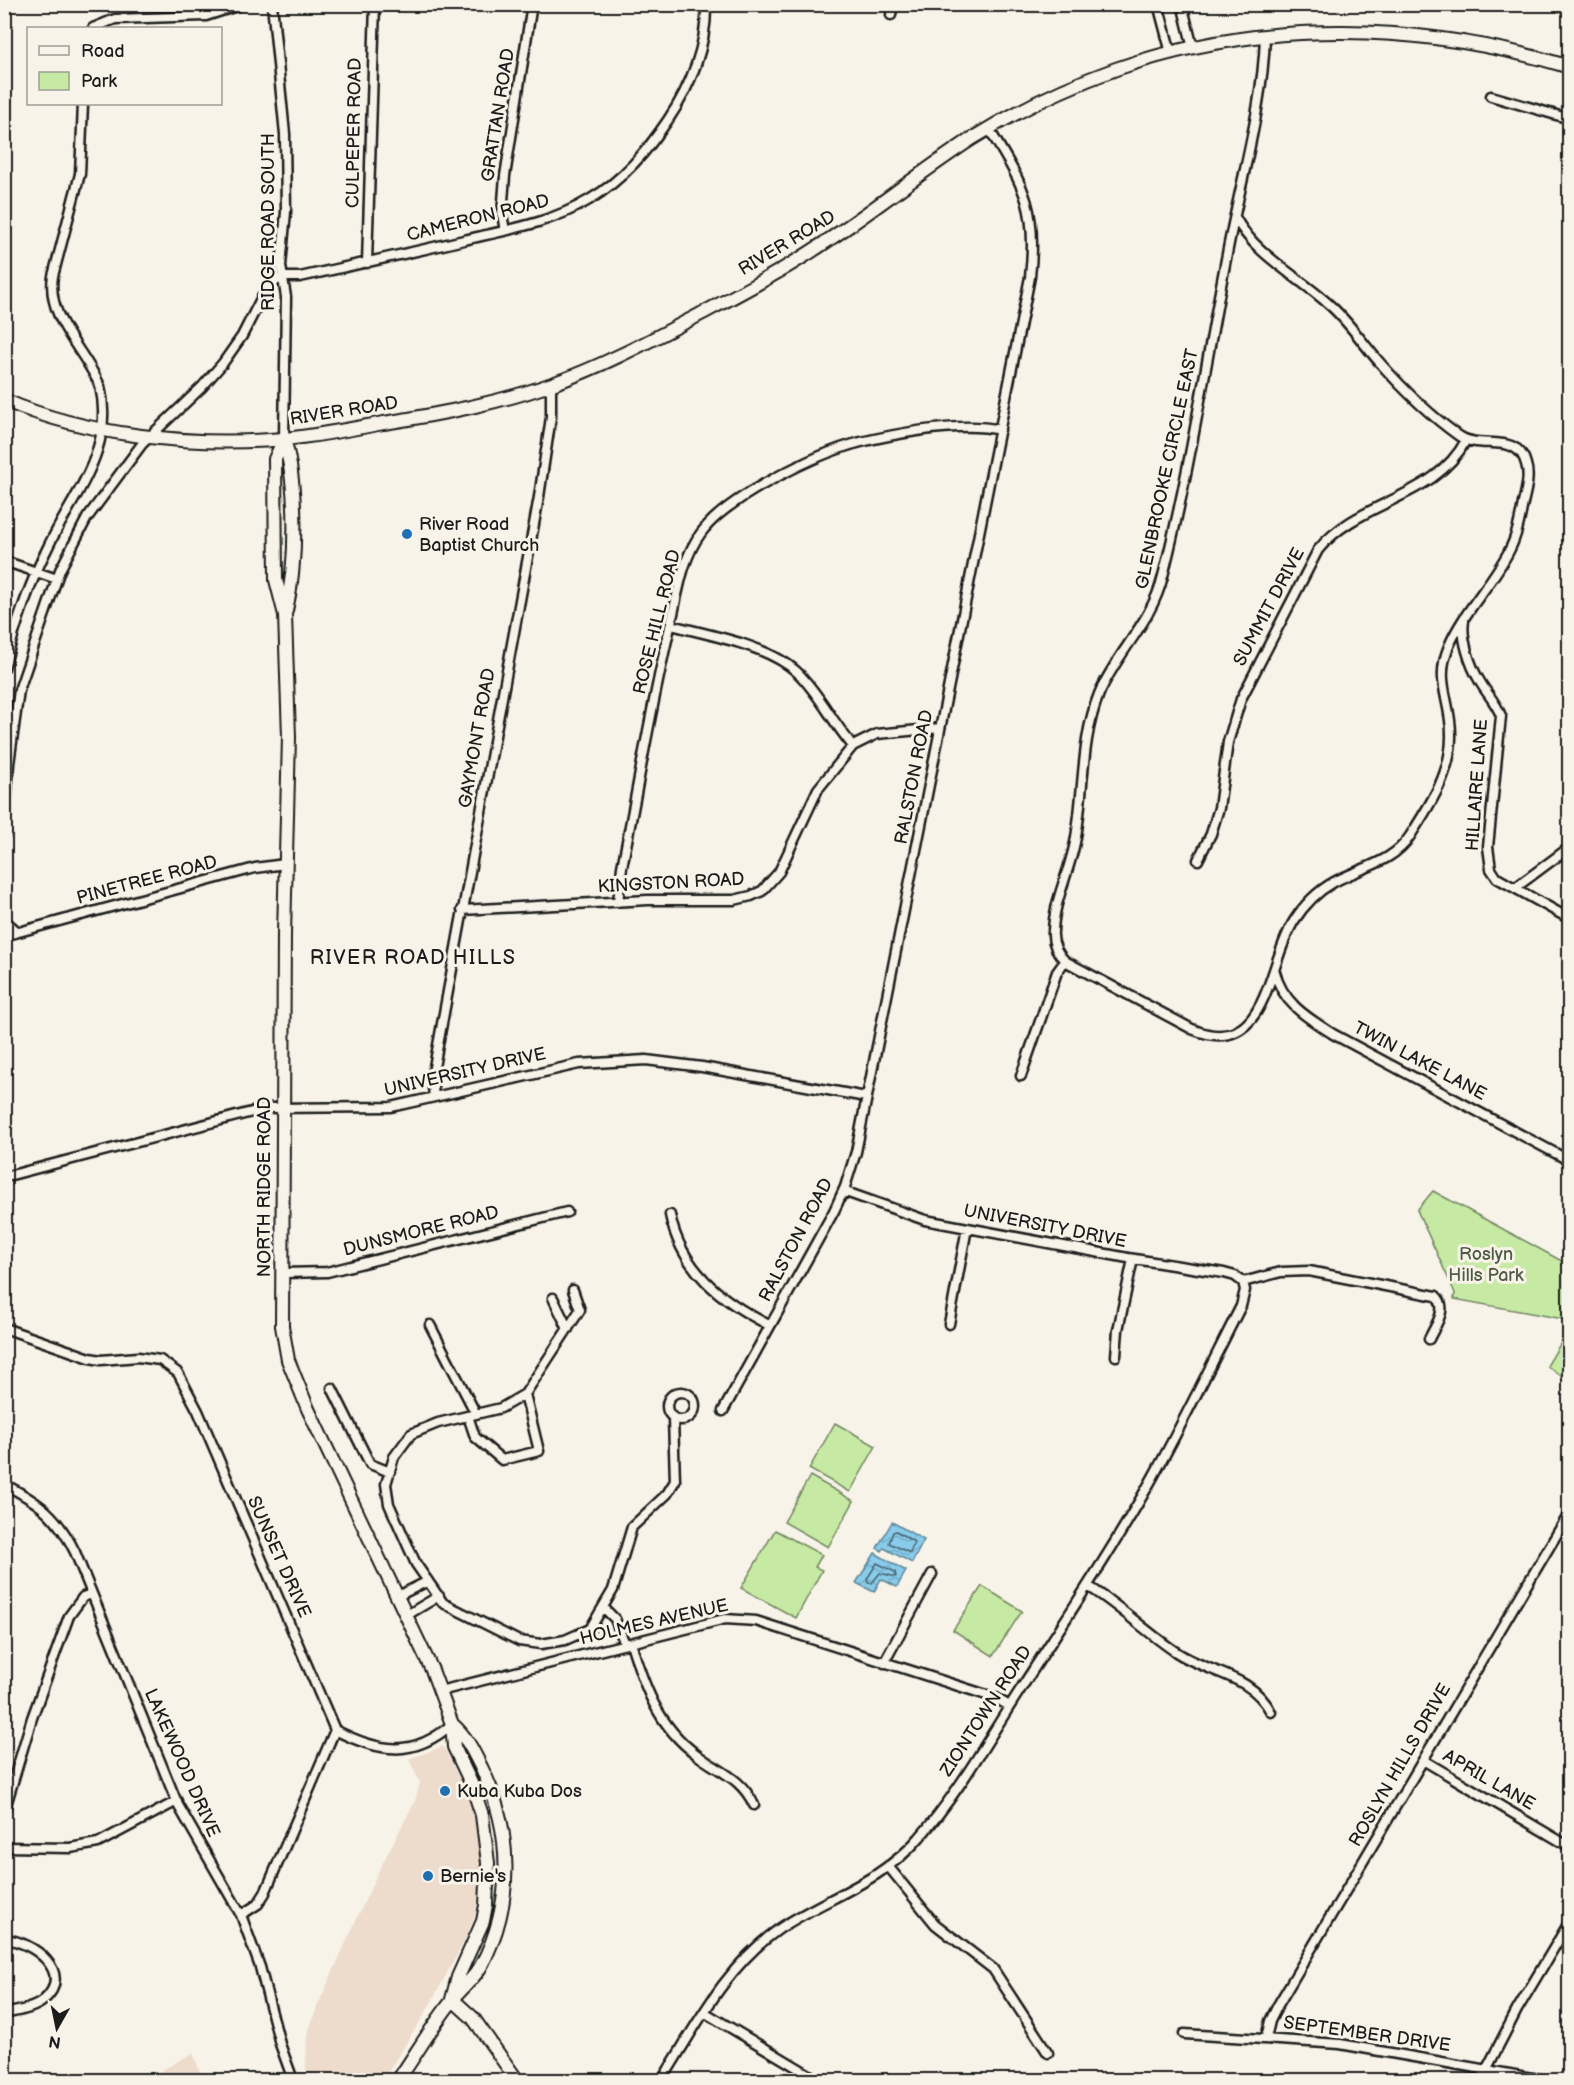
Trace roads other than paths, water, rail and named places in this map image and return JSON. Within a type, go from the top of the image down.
[{"type":"main road","name":"RIVER ROAD","points":[[4,400],[45,416],[103,430],[226,440],[285,439],[437,414],[551,384],[637,348],[798,261],[989,129],[1032,105],[1083,82],[1171,53],[1265,36],[1337,31],[1419,34],[1488,45],[1569,67]]},
{"type":"main road","name":"NORTH RIDGE ROAD","points":[[285,439],[290,460],[294,557],[293,580],[285,615]]},
{"type":"main road","name":"NORTH RIDGE ROAD","points":[[285,439],[275,459],[276,580],[285,615],[289,737],[285,864],[282,1326],[288,1360],[308,1409],[407,1615],[440,1691],[452,1724],[454,1747],[482,1815],[488,1863],[483,1921],[458,1977],[452,1999]]},
{"type":"main road","name":"NORTH RIDGE ROAD","points":[[452,1724],[470,1742],[495,1794],[502,1822],[506,1855],[503,1901],[493,1938],[475,1975],[452,1999]]},
{"type":"main road","points":[[398,2080],[452,1999],[473,2018],[517,2080]]},
{"type":"street","points":[[95,27],[115,19],[206,16],[243,4]]},
{"type":"street","name":"RIDGE ROAD SOUTH","points":[[272,4],[285,134],[286,212],[282,277],[286,297],[285,439]]},
{"type":"street","name":"CULPEPER ROAD","points":[[367,263],[375,4]]},
{"type":"street","name":"GRATTAN ROAD","points":[[505,231],[502,214],[505,176],[532,4]]},
{"type":"street","points":[[891,15],[893,4]]},
{"type":"street","points":[[1158,4],[1171,53]]},
{"type":"street","points":[[1182,4],[1192,48]]},
{"type":"street","name":"CAMERON ROAD","points":[[282,277],[300,277],[367,263],[543,222],[568,212],[608,188],[641,156],[678,106],[689,84],[702,46],[706,5]]},
{"type":"street","name":"GLENBROOKE CIRCLE EAST","points":[[1065,961],[1057,951],[1052,932],[1075,844],[1094,708],[1114,666],[1150,613],[1163,576],[1186,474],[1262,81],[1265,36]]},
{"type":"street","points":[[1491,96],[1569,119]]},
{"type":"street","points":[[4,668],[37,570],[98,453],[103,430],[103,398],[100,386],[56,312],[51,293],[53,276],[80,174],[83,105]]},
{"type":"street","name":"RALSTON ROAD","points":[[723,1411],[843,1191],[856,1152],[1030,277],[1033,228],[1022,187],[989,129]]},
{"type":"street","points":[[1021,1076],[1057,972],[1065,961],[1191,1029],[1211,1036],[1228,1034],[1252,1019],[1275,971],[1287,933],[1308,903],[1334,882],[1402,848],[1443,778],[1450,760],[1451,732],[1441,672],[1450,642],[1510,549],[1521,515],[1527,472],[1522,454],[1512,445],[1466,440],[1414,396],[1381,364],[1337,312],[1246,235],[1235,217]]},
{"type":"street","points":[[4,835],[9,764],[19,690],[57,579],[87,518],[150,435],[202,387],[223,363],[242,336],[267,287],[282,277]]},
{"type":"street","name":"GAYMONT ROAD","points":[[434,1097],[432,1077],[539,497],[551,417],[551,384]]},
{"type":"street","name":"ROSE HILL ROAD","points":[[618,902],[622,867],[683,572],[694,543],[714,517],[737,500],[803,465],[847,446],[924,432],[972,427],[1000,430]]},
{"type":"street","name":"SUMMIT DRIVE","points":[[1198,861],[1211,834],[1219,808],[1228,742],[1241,699],[1318,550],[1329,537],[1351,519],[1438,476],[1460,451],[1466,440]]},
{"type":"street","points":[[4,561],[37,570],[57,579]]},
{"type":"street","name":"HILLAIRE LANE","points":[[1465,618],[1463,627],[1474,669],[1501,716],[1492,781],[1488,860],[1495,875],[1569,919]]},
{"type":"street","points":[[671,625],[735,643],[790,667],[816,695],[853,746]]},
{"type":"street","name":"KINGSTON ROAD","points":[[462,910],[618,902],[734,900],[762,891],[779,872],[818,789],[853,746],[877,734],[940,728]]},
{"type":"street","points":[[1515,888],[1569,847]]},
{"type":"street","name":"PINETREE ROAD","points":[[4,936],[255,868],[285,864]]},
{"type":"street","points":[[4,920],[18,932]]},
{"type":"street","name":"TWIN LAKE LANE","points":[[1275,971],[1283,993],[1297,1010],[1569,1161]]},
{"type":"street","name":"UNIVERSITY DRIVE","points":[[4,1177],[248,1113],[283,1107],[380,1108],[555,1068],[638,1060],[702,1067],[866,1097]]},
{"type":"street","name":"UNIVERSITY DRIVE","points":[[843,1191],[899,1213],[1133,1259],[1224,1273],[1235,1276],[1243,1282]]},
{"type":"street","name":"DUNSMORE ROAD","points":[[282,1273],[327,1272],[567,1212]]},
{"type":"street","points":[[670,1215],[674,1233],[709,1287],[729,1303],[769,1324]]},
{"type":"street","points":[[949,1324],[967,1228]]},
{"type":"street","points":[[1116,1356],[1118,1330],[1133,1259]]},
{"type":"street","points":[[1243,1282],[1281,1272],[1309,1271],[1436,1296],[1442,1307],[1429,1339]]},
{"type":"street","name":"ZIONTOWN ROAD","points":[[662,2080],[734,1969],[764,1940],[809,1910],[869,1880],[900,1858],[929,1826],[1088,1586],[1153,1476],[1236,1316],[1244,1297],[1243,1282]]},
{"type":"street","points":[[573,1290],[580,1310],[525,1394],[501,1408],[438,1423],[411,1434],[394,1457],[386,1484],[389,1504],[416,1564],[443,1603],[519,1641],[541,1644],[565,1640],[590,1629],[613,1590],[632,1527],[667,1494],[675,1481],[673,1418]]},
{"type":"street","points":[[553,1298],[568,1329]]},
{"type":"street","points":[[430,1325],[472,1415],[475,1437],[502,1460],[539,1451],[525,1394]]},
{"type":"street","name":"SUNSET DRIVE","points":[[4,1328],[90,1358],[153,1358],[166,1363],[178,1373],[198,1411],[335,1730]]},
{"type":"street","points":[[332,1388],[370,1464],[390,1472]]},
{"type":"street","name":"LAKEWOOD DRIVE","points":[[4,1484],[31,1498],[51,1514],[67,1535],[177,1801],[195,1838],[241,1915],[260,1967],[280,2044],[293,2080]]},
{"type":"street","name":"ROSLYN HILLS DRIVE","points":[[1266,2038],[1269,2021],[1278,2005],[1569,1512]]},
{"type":"street","points":[[884,1663],[932,1574]]},
{"type":"street","points":[[398,1596],[428,1581]]},
{"type":"street","points":[[1088,1586],[1130,1615],[1175,1652],[1250,1686],[1271,1712]]},
{"type":"street","points":[[4,1812],[32,1718],[69,1616],[83,1597],[91,1594]]},
{"type":"street","points":[[407,1615],[439,1596]]},
{"type":"street","points":[[603,1607],[615,1619],[628,1643],[647,1693],[668,1727],[696,1754],[742,1784],[754,1805]]},
{"type":"street","name":"HOLMES AVENUE","points":[[440,1691],[725,1619],[744,1619],[996,1698],[1009,1706]]},
{"type":"street","points":[[241,1915],[258,1904],[265,1893],[335,1730],[367,1745],[395,1749],[433,1738],[452,1724]]},
{"type":"street","name":"APRIL LANE","points":[[1423,1760],[1569,1847]]},
{"type":"street","points":[[4,1847],[70,1848],[98,1843],[177,1801]]},
{"type":"street","points":[[888,1866],[935,1924],[993,1969],[1048,2053]]},
{"type":"street","points":[[1481,2080],[1507,2028],[1569,1921]]},
{"type":"street","points":[[4,1939],[22,1943],[44,1955],[52,1969],[53,1978],[49,1994],[44,2000],[4,2014]]},
{"type":"street","points":[[704,2012],[818,2080]]},
{"type":"street","name":"SEPTEMBER DRIVE","points":[[1184,2034],[1340,2044],[1544,2080]]},
{"type":"water","points":[[892,1522],[924,1540],[912,1563],[884,1548],[882,1551],[877,1548]]},
{"type":"water","points":[[875,1553],[906,1571],[897,1587],[881,1579],[874,1592],[856,1583]]},
{"type":"place","name":"River Road Baptist Church","points":[[407,534]]},
{"type":"place","name":"Kuba Kuba Dos","points":[[445,1791]]},
{"type":"place","name":"Bernie's","points":[[428,1876]]},
{"type":"district","name":"RIVER ROAD HILLS","points":[[413,958]]},
{"type":"park label","name":"Roslyn Hills Park","points":[[1486,1264]]}]
